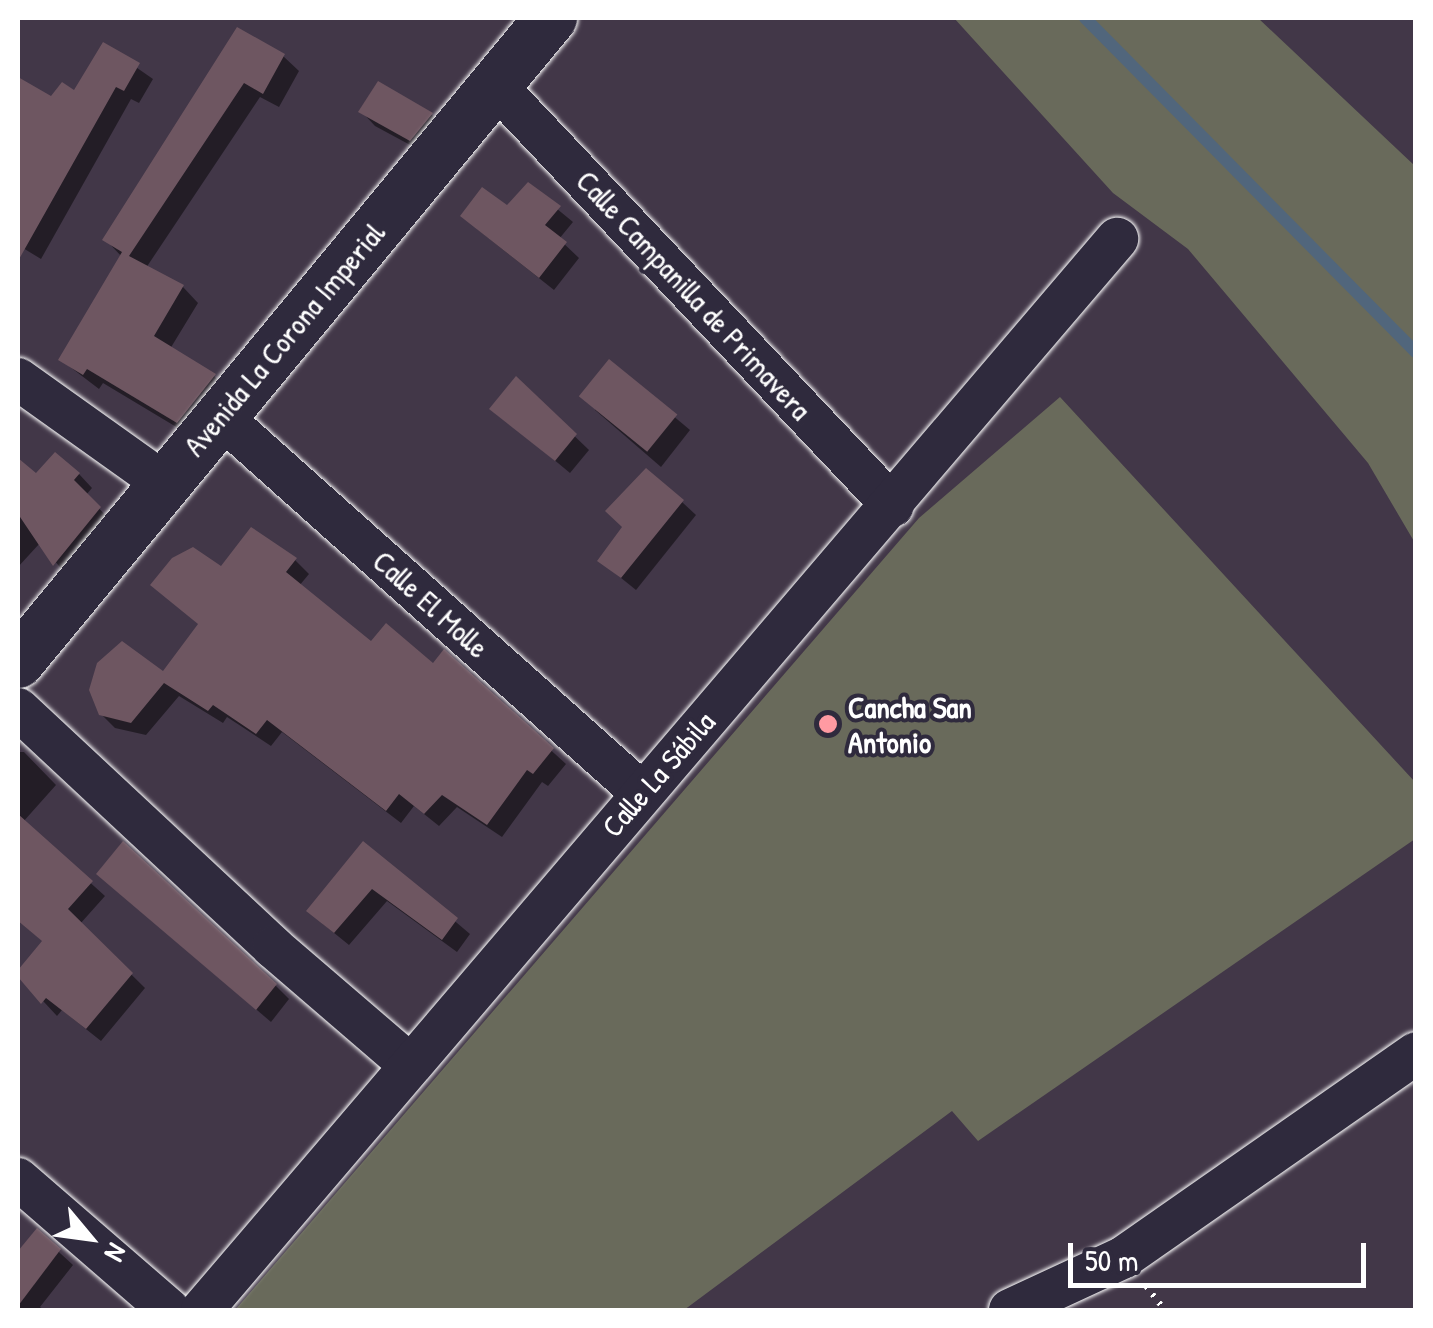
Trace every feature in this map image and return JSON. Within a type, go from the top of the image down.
[{"type":"street","name":"Avenida La Corona Imperial","points":[[18,662],[552,18]]},
{"type":"street","name":"Calle Campanilla de Primavera","points":[[495,85],[893,506]]},
{"type":"street","name":"Calle La Sábila","points":[[202,1310],[642,792],[893,506],[1116,239]]},
{"type":"street","points":[[18,379],[164,483]]},
{"type":"street","name":"Calle El Molle","points":[[220,416],[642,792]]},
{"type":"street","points":[[18,709],[273,947],[410,1065]]},
{"type":"street","points":[[1010,1310],[1124,1257],[1416,1053]]},
{"type":"street","points":[[18,1178],[169,1310]]},
{"type":"green space","points":[[954,18],[1258,18],[1415,166],[1415,543],[1368,463],[1188,249],[1113,193]]},
{"type":"green space","points":[[1060,397],[1415,782],[1415,839],[978,1141],[952,1111],[684,1310],[235,1310],[919,518]]},
{"type":"building","points":[[237,27],[285,54],[263,94],[244,83],[129,256],[184,285],[154,336],[216,374],[177,423],[87,369],[83,375],[58,360],[122,252],[102,240]]},
{"type":"building","points":[[103,42],[140,63],[124,91],[116,87],[18,261],[18,77],[51,96],[62,82],[74,90]]},
{"type":"building","points":[[378,81],[433,113],[410,141],[358,112]]},
{"type":"building","points":[[528,182],[561,206],[545,225],[567,242],[539,278],[460,216],[482,187],[507,205]]},
{"type":"building","points":[[609,359],[677,414],[647,452],[579,396]]},
{"type":"building","points":[[516,376],[577,434],[555,461],[489,409]]},
{"type":"building","points":[[55,452],[80,473],[74,480],[101,507],[53,566],[18,514],[18,458],[36,473]]},
{"type":"building","points":[[646,468],[684,500],[621,578],[597,561],[622,527],[605,511]]},
{"type":"building","points":[[251,527],[297,558],[286,572],[371,641],[386,623],[433,663],[444,649],[554,748],[533,774],[527,770],[487,825],[442,795],[424,814],[399,794],[386,811],[267,720],[256,734],[213,705],[208,711],[164,683],[131,723],[99,715],[89,690],[97,663],[122,641],[163,671],[198,624],[150,585],[172,558],[193,547],[221,566]]},
{"type":"building","points":[[18,814],[93,881],[68,909],[133,973],[86,1029],[46,998],[41,1004],[18,977],[18,970],[42,941],[18,921]]},
{"type":"building","points":[[123,841],[277,984],[256,1010],[96,874]]},
{"type":"building","points":[[363,841],[458,918],[442,940],[372,889],[334,933],[306,911]]},
{"type":"building","points":[[37,1228],[61,1249],[18,1306],[18,1251]]},
{"type":"waterway","points":[[1085,18],[1416,352]]},
{"type":"place","name":"Cancha San Antonio","points":[[828,724]]}]
